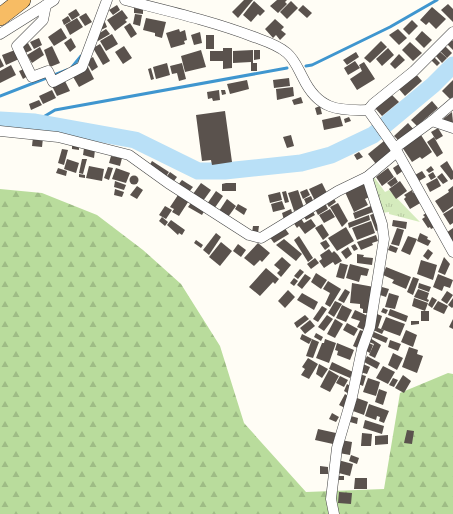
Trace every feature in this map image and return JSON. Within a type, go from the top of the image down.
[{"type":"highway","points":[[0,17],[22,0]]},
{"type":"street","points":[[50,3],[43,20],[17,46],[32,77],[48,71],[53,82],[82,67],[107,0]]},
{"type":"street","points":[[125,0],[228,27],[272,44],[286,52],[294,60],[308,88],[314,96],[332,108],[344,111],[370,113],[453,32]]},
{"type":"street","points":[[0,34],[50,3]]},
{"type":"street","points":[[0,132],[58,137],[129,155],[168,183],[249,235],[261,238],[338,191],[368,177],[396,150],[453,103]]},
{"type":"street","points":[[370,113],[396,150],[453,252]]},
{"type":"street","points":[[432,121],[453,128]]},
{"type":"street","points":[[334,514],[331,499],[337,448],[352,397],[362,350],[370,327],[384,239],[382,224],[368,177]]},
{"type":"green space","points":[[374,177],[385,192],[389,190],[420,222],[389,214],[389,212],[382,213],[373,182]]},
{"type":"green space","points":[[0,189],[42,193],[97,215],[143,250],[181,284],[220,346],[244,423],[306,492],[384,489],[400,393],[448,373],[453,374],[453,514],[0,514]]},
{"type":"building","points":[[244,0],[253,0],[238,18],[232,12]]},
{"type":"building","points":[[277,0],[287,0],[285,2],[287,4],[278,13],[270,6]]},
{"type":"building","points":[[254,1],[265,11],[260,16],[258,14],[251,22],[243,15]]},
{"type":"building","points":[[291,1],[298,8],[287,19],[280,12]]},
{"type":"building","points":[[448,4],[453,9],[453,22],[441,10]]},
{"type":"building","points":[[117,5],[120,10],[113,15],[109,10]]},
{"type":"building","points":[[303,5],[312,13],[307,18],[298,10]]},
{"type":"building","points":[[432,7],[446,19],[436,29],[429,22],[426,25],[420,20]]},
{"type":"building","points":[[134,8],[143,9],[143,14],[134,13]]},
{"type":"building","points":[[76,9],[80,15],[72,20],[68,14]]},
{"type":"building","points":[[122,10],[128,18],[125,20],[127,22],[115,31],[107,20]]},
{"type":"building","points":[[86,13],[92,22],[85,26],[79,17]]},
{"type":"building","points":[[135,14],[142,15],[140,26],[133,24]]},
{"type":"building","points":[[68,16],[71,21],[64,25],[62,20]]},
{"type":"building","points":[[77,18],[83,27],[70,35],[65,25]]},
{"type":"building","points":[[146,18],[166,22],[162,38],[155,36],[155,33],[143,30]]},
{"type":"building","points":[[275,19],[284,27],[281,30],[286,34],[280,40],[276,35],[273,38],[265,29]]},
{"type":"building","points":[[412,20],[418,26],[409,35],[403,29]]},
{"type":"building","points":[[105,22],[107,27],[101,30],[99,26]]},
{"type":"building","points":[[130,23],[137,34],[131,38],[124,27]]},
{"type":"building","points":[[61,28],[67,38],[54,46],[48,37]]},
{"type":"building","points":[[106,29],[110,34],[98,41],[95,36]]},
{"type":"building","points":[[179,29],[180,32],[185,30],[187,40],[184,41],[185,44],[171,48],[166,33]]},
{"type":"building","points":[[398,29],[407,38],[399,45],[389,35]]},
{"type":"building","points":[[422,31],[432,40],[424,48],[415,39]]},
{"type":"building","points":[[200,32],[202,43],[194,45],[191,35]]},
{"type":"building","points":[[112,34],[118,44],[106,51],[100,41]]},
{"type":"building","points":[[206,35],[214,35],[214,49],[206,49]]},
{"type":"building","points":[[39,38],[42,45],[34,49],[30,42]]},
{"type":"building","points":[[71,38],[76,47],[70,52],[64,43]]},
{"type":"building","points":[[452,40],[453,41],[453,50],[447,44]]},
{"type":"building","points":[[381,41],[387,47],[370,63],[364,58]]},
{"type":"building","points":[[410,42],[422,53],[413,61],[402,50]]},
{"type":"building","points":[[28,43],[32,50],[23,54],[19,48]]},
{"type":"building","points":[[100,44],[110,61],[103,65],[93,48]]},
{"type":"building","points":[[52,46],[60,63],[50,67],[44,50]]},
{"type":"building","points":[[124,46],[132,58],[123,64],[115,52]]},
{"type":"building","points":[[445,46],[452,53],[447,58],[440,51]]},
{"type":"building","points":[[40,47],[44,55],[32,63],[27,55]]},
{"type":"building","points":[[223,48],[232,48],[232,68],[223,69],[223,61],[210,61],[210,51],[223,51]]},
{"type":"building","points":[[388,48],[394,55],[382,66],[376,59]]},
{"type":"building","points":[[15,50],[19,59],[6,65],[2,55]]},
{"type":"building","points":[[201,50],[206,67],[185,72],[181,56]]},
{"type":"building","points":[[253,50],[253,63],[257,63],[257,71],[251,71],[251,62],[233,63],[233,51]]},
{"type":"building","points":[[254,50],[260,50],[260,59],[254,60]]},
{"type":"building","points":[[439,51],[447,58],[442,63],[435,55]]},
{"type":"building","points":[[356,52],[359,57],[347,65],[343,60]]},
{"type":"building","points":[[399,54],[405,60],[395,69],[390,64]]},
{"type":"building","points":[[433,56],[440,63],[437,66],[430,59]]},
{"type":"building","points":[[93,57],[98,67],[92,71],[86,61]]},
{"type":"building","points":[[0,58],[4,66],[0,68]]},
{"type":"building","points":[[355,61],[360,68],[348,75],[344,68]]},
{"type":"building","points":[[364,62],[375,79],[357,90],[350,79],[362,71],[359,65]]},
{"type":"building","points":[[167,63],[170,75],[156,79],[153,67]]},
{"type":"building","points":[[182,63],[186,79],[179,81],[177,73],[172,74],[170,66]]},
{"type":"building","points":[[11,65],[16,75],[0,83],[0,71]]},
{"type":"building","points":[[88,67],[94,79],[79,87],[72,75]]},
{"type":"building","points":[[151,68],[154,79],[151,80],[148,69]]},
{"type":"building","points":[[24,69],[28,76],[23,79],[19,71]]},
{"type":"building","points":[[415,73],[422,81],[405,96],[398,88]]},
{"type":"building","points":[[289,78],[290,86],[274,88],[273,80]]},
{"type":"building","points":[[247,80],[249,89],[230,94],[227,84]]},
{"type":"building","points":[[453,80],[453,97],[450,99],[442,91]]},
{"type":"building","points":[[65,81],[70,91],[57,96],[52,86]]},
{"type":"building","points":[[293,87],[294,96],[277,100],[276,89]]},
{"type":"building","points":[[52,90],[56,98],[43,104],[39,96]]},
{"type":"building","points":[[219,90],[220,100],[213,101],[212,98],[208,99],[207,92]]},
{"type":"building","points":[[221,90],[225,90],[226,94],[222,95]]},
{"type":"building","points":[[391,94],[399,102],[382,116],[375,108]]},
{"type":"building","points":[[301,97],[303,103],[294,105],[292,100]]},
{"type":"building","points":[[39,100],[42,105],[31,110],[29,104]]},
{"type":"building","points":[[432,101],[438,108],[417,126],[411,120]]},
{"type":"building","points":[[320,106],[322,114],[317,115],[315,108]]},
{"type":"building","points":[[225,111],[232,162],[212,165],[211,160],[202,161],[196,115]]},
{"type":"building","points":[[452,112],[453,122],[449,126],[443,119]]},
{"type":"building","points":[[340,116],[343,126],[324,130],[322,120]]},
{"type":"building","points":[[349,117],[351,121],[345,123],[344,119]]},
{"type":"building","points":[[408,123],[414,130],[400,142],[394,136]]},
{"type":"building","points":[[438,128],[443,136],[436,140],[431,132]]},
{"type":"building","points":[[291,135],[294,146],[287,148],[283,137]]},
{"type":"building","points":[[421,135],[432,152],[422,159],[420,157],[412,162],[402,147]]},
{"type":"building","points":[[33,137],[43,138],[42,147],[32,146]]},
{"type":"building","points":[[434,137],[443,153],[437,157],[427,142]]},
{"type":"building","points":[[384,141],[392,151],[376,164],[368,154]]},
{"type":"building","points":[[72,145],[79,146],[79,150],[72,149]]},
{"type":"building","points":[[84,148],[95,150],[94,158],[83,155]]},
{"type":"building","points":[[62,149],[68,150],[64,165],[58,163]]},
{"type":"building","points":[[359,152],[363,157],[357,160],[354,155]]},
{"type":"building","points":[[111,156],[122,158],[120,166],[109,163]]},
{"type":"building","points":[[67,159],[79,163],[76,173],[64,169]]},
{"type":"building","points":[[82,159],[87,159],[83,174],[79,173]]},
{"type":"building","points":[[152,161],[169,172],[165,178],[148,168]]},
{"type":"building","points":[[447,161],[453,171],[453,179],[451,180],[440,166]]},
{"type":"building","points":[[399,164],[404,170],[397,175],[393,168]]},
{"type":"building","points":[[89,166],[104,169],[102,181],[86,178]]},
{"type":"building","points":[[431,166],[434,170],[429,173],[426,170]]},
{"type":"building","points":[[108,167],[113,168],[109,180],[104,178]]},
{"type":"building","points":[[58,168],[67,171],[66,176],[56,173]]},
{"type":"building","points":[[116,168],[130,173],[126,183],[112,179]]},
{"type":"building","points":[[388,168],[394,177],[382,186],[376,177]]},
{"type":"building","points":[[422,171],[426,177],[419,181],[415,175]]},
{"type":"building","points":[[170,172],[177,177],[174,181],[167,176]]},
{"type":"building","points":[[433,172],[436,177],[431,180],[428,175]]},
{"type":"building","points":[[442,173],[448,181],[443,184],[437,177]]},
{"type":"building","points":[[79,174],[85,175],[85,178],[79,177]]},
{"type":"building","points":[[134,175],[139,180],[134,185],[129,180]]},
{"type":"building","points":[[395,177],[398,182],[391,187],[387,183]]},
{"type":"building","points":[[437,178],[441,186],[430,192],[426,184]]},
{"type":"building","points":[[182,180],[193,187],[189,192],[178,185]]},
{"type":"building","points":[[115,181],[126,185],[124,190],[114,187]]},
{"type":"building","points":[[400,181],[407,191],[396,199],[389,189]]},
{"type":"building","points":[[201,183],[211,190],[203,201],[193,194]]},
{"type":"building","points":[[236,183],[236,191],[222,191],[222,184]]},
{"type":"building","points":[[322,183],[328,195],[315,201],[309,189]]},
{"type":"building","points":[[366,183],[372,196],[365,199],[368,205],[354,212],[345,192]]},
{"type":"building","points":[[137,186],[143,190],[137,199],[130,195]]},
{"type":"building","points":[[453,186],[453,206],[443,213],[435,201],[449,192],[448,190]]},
{"type":"building","points":[[115,189],[124,192],[122,197],[114,195]]},
{"type":"building","points":[[307,189],[310,195],[303,199],[300,192]]},
{"type":"building","points":[[298,190],[304,208],[294,211],[288,193]]},
{"type":"building","points":[[412,190],[422,202],[410,209],[404,199],[406,197],[404,195]]},
{"type":"building","points":[[216,191],[223,196],[214,209],[207,204]]},
{"type":"building","points":[[286,191],[289,202],[285,203],[282,192]]},
{"type":"building","points":[[180,192],[190,199],[179,216],[172,212],[174,209],[170,207]]},
{"type":"building","points":[[280,192],[282,200],[270,203],[268,195]]},
{"type":"building","points":[[311,196],[314,203],[307,206],[304,199]]},
{"type":"building","points":[[227,199],[236,206],[228,217],[219,211]]},
{"type":"building","points":[[334,199],[336,202],[329,207],[327,204]]},
{"type":"building","points":[[193,200],[206,208],[202,215],[188,207]]},
{"type":"building","points":[[282,201],[285,209],[273,212],[271,204]]},
{"type":"building","points":[[325,203],[328,209],[318,215],[315,209]]},
{"type":"building","points":[[338,203],[348,221],[342,227],[330,207]]},
{"type":"building","points":[[238,204],[247,209],[244,215],[235,209]]},
{"type":"building","points":[[165,206],[172,210],[166,219],[159,215]]},
{"type":"building","points":[[371,206],[373,212],[355,219],[353,213]]},
{"type":"building","points":[[453,208],[453,223],[450,225],[443,214]]},
{"type":"building","points":[[291,209],[293,216],[284,220],[282,213]]},
{"type":"building","points":[[330,209],[335,217],[324,223],[319,215]]},
{"type":"building","points":[[312,210],[315,215],[306,220],[303,215]]},
{"type":"building","points":[[428,212],[437,226],[431,229],[430,227],[428,228],[422,219],[425,217],[423,215]]},
{"type":"building","points":[[375,213],[381,229],[376,231],[370,215]]},
{"type":"building","points":[[369,215],[370,220],[349,228],[348,223]]},
{"type":"building","points":[[162,217],[168,222],[165,226],[159,221]]},
{"type":"building","points":[[300,217],[304,223],[311,219],[316,226],[305,234],[299,226],[297,228],[293,222]]},
{"type":"building","points":[[171,220],[185,230],[182,235],[179,233],[178,235],[167,225]]},
{"type":"building","points":[[393,220],[407,222],[406,229],[392,226]]},
{"type":"building","points":[[371,221],[375,233],[357,240],[352,228]]},
{"type":"building","points":[[322,224],[329,235],[323,240],[315,228]]},
{"type":"building","points":[[253,226],[259,226],[258,233],[252,233]]},
{"type":"building","points":[[284,227],[289,234],[274,243],[269,236]]},
{"type":"building","points":[[346,227],[354,241],[337,251],[328,238]]},
{"type":"building","points":[[397,228],[404,230],[399,246],[391,244]]},
{"type":"building","points":[[453,228],[453,243],[446,233]]},
{"type":"building","points":[[216,233],[221,237],[209,255],[203,250]]},
{"type":"building","points":[[420,233],[428,237],[427,239],[431,241],[428,246],[417,241]]},
{"type":"building","points":[[376,235],[378,241],[361,250],[357,242]]},
{"type":"building","points":[[299,236],[313,258],[308,262],[294,240]]},
{"type":"building","points":[[408,236],[417,239],[410,255],[401,251]]},
{"type":"building","points":[[284,239],[302,254],[296,261],[276,245]]},
{"type":"building","points":[[196,240],[203,245],[201,248],[194,243]]},
{"type":"building","points":[[326,240],[330,246],[325,250],[320,243]]},
{"type":"building","points":[[221,242],[232,251],[220,266],[209,257]]},
{"type":"building","points":[[258,243],[270,253],[262,262],[260,260],[254,266],[244,258]]},
{"type":"building","points":[[238,244],[246,250],[241,257],[233,251]]},
{"type":"building","points":[[355,244],[358,249],[354,251],[351,246]]},
{"type":"building","points":[[390,245],[398,248],[396,253],[388,250]]},
{"type":"building","points":[[348,247],[352,254],[346,259],[341,252]]},
{"type":"building","points":[[329,249],[332,253],[334,251],[342,261],[335,265],[333,262],[324,268],[319,261],[322,259],[320,255]]},
{"type":"building","points":[[428,249],[433,253],[428,260],[423,256]]},
{"type":"building","points":[[357,254],[364,255],[363,257],[373,258],[372,265],[357,263]]},
{"type":"building","points":[[282,257],[291,265],[281,277],[277,273],[280,270],[274,265]]},
{"type":"building","points":[[444,257],[450,264],[445,275],[438,272]]},
{"type":"building","points":[[315,258],[319,263],[311,269],[307,264]]},
{"type":"building","points":[[421,260],[437,265],[433,280],[417,274]]},
{"type":"building","points":[[340,263],[348,265],[344,279],[336,277]]},
{"type":"building","points":[[350,264],[369,269],[367,276],[361,275],[359,282],[346,278]]},
{"type":"building","points":[[386,267],[411,277],[406,289],[392,283],[394,280],[383,275]]},
{"type":"building","points":[[266,268],[279,279],[275,284],[273,282],[260,296],[249,287]]},
{"type":"building","points":[[300,269],[304,272],[298,279],[294,276]]},
{"type":"building","points":[[316,273],[327,280],[321,289],[311,282]]},
{"type":"building","points":[[305,274],[311,278],[302,289],[297,285]]},
{"type":"building","points":[[438,274],[453,280],[450,288],[444,286],[442,291],[433,287]]},
{"type":"building","points":[[413,277],[419,279],[413,295],[407,292]]},
{"type":"building","points":[[294,278],[298,281],[294,286],[290,283]]},
{"type":"building","points":[[328,281],[341,289],[330,307],[325,304],[330,293],[323,289]]},
{"type":"building","points":[[352,283],[374,287],[369,313],[363,313],[363,309],[360,308],[360,304],[350,303]]},
{"type":"building","points":[[419,283],[431,287],[429,292],[418,288]]},
{"type":"building","points":[[382,287],[389,289],[386,297],[380,295]]},
{"type":"building","points":[[345,289],[350,292],[344,303],[338,300]]},
{"type":"building","points":[[418,289],[429,293],[427,299],[429,300],[428,302],[414,297]]},
{"type":"building","points":[[288,290],[295,297],[285,308],[278,301]]},
{"type":"building","points":[[447,291],[453,295],[447,304],[441,300]]},
{"type":"building","points":[[302,293],[318,302],[314,310],[297,300]]},
{"type":"building","points":[[389,293],[399,296],[395,309],[385,307]]},
{"type":"building","points":[[432,297],[437,300],[432,308],[428,305]]},
{"type":"building","points":[[414,298],[428,303],[425,311],[412,306]]},
{"type":"building","points":[[453,298],[453,307],[452,308],[448,305]]},
{"type":"building","points":[[335,301],[342,304],[334,317],[328,313]]},
{"type":"building","points":[[438,301],[448,306],[444,314],[433,309]]},
{"type":"building","points":[[342,305],[352,310],[346,322],[336,318]]},
{"type":"building","points":[[322,306],[327,309],[318,322],[313,319]]},
{"type":"building","points":[[383,308],[388,310],[386,314],[381,312]]},
{"type":"building","points":[[390,309],[408,316],[406,322],[388,315]]},
{"type":"building","points":[[355,310],[370,317],[364,330],[357,327],[360,321],[351,318]]},
{"type":"building","points":[[421,311],[429,311],[429,321],[421,321]]},
{"type":"building","points":[[377,314],[382,316],[378,328],[384,330],[382,334],[371,329]]},
{"type":"building","points":[[305,315],[309,319],[297,328],[294,323]]},
{"type":"building","points":[[327,315],[333,319],[324,331],[318,327]]},
{"type":"building","points":[[386,317],[405,324],[400,336],[381,329]]},
{"type":"building","points":[[335,319],[343,324],[335,338],[327,334]]},
{"type":"building","points":[[453,319],[453,329],[449,327]]},
{"type":"building","points":[[310,320],[315,326],[305,334],[300,328]]},
{"type":"building","points":[[411,321],[419,321],[419,324],[411,325]]},
{"type":"building","points":[[347,323],[358,329],[354,336],[343,330]]},
{"type":"building","points":[[360,330],[366,332],[360,349],[353,346]]},
{"type":"building","points":[[406,330],[417,335],[413,347],[401,342]]},
{"type":"building","points":[[374,332],[388,338],[386,343],[372,337]]},
{"type":"building","points":[[316,333],[323,337],[321,341],[314,337]]},
{"type":"building","points":[[302,334],[312,339],[309,344],[300,339]]},
{"type":"building","points":[[370,338],[381,345],[375,358],[369,355],[374,344],[369,342]]},
{"type":"building","points":[[312,339],[319,342],[313,358],[306,356]]},
{"type":"building","points":[[325,339],[336,343],[329,363],[316,358]]},
{"type":"building","points":[[390,340],[401,344],[398,351],[388,347]]},
{"type":"building","points":[[337,343],[354,350],[350,360],[337,355],[338,351],[335,350]]},
{"type":"building","points":[[369,343],[373,345],[370,353],[366,351]]},
{"type":"building","points":[[409,347],[418,350],[417,354],[423,356],[417,373],[402,367]]},
{"type":"building","points":[[393,353],[403,358],[397,370],[388,365]]},
{"type":"building","points":[[367,356],[380,363],[377,369],[364,362]]},
{"type":"building","points":[[308,358],[318,364],[309,379],[301,375],[305,369],[302,367]]},
{"type":"building","points":[[332,362],[353,372],[350,378],[329,369]]},
{"type":"building","points":[[319,364],[328,369],[322,378],[316,374]]},
{"type":"building","points":[[363,364],[370,367],[367,374],[360,372]]},
{"type":"building","points":[[383,366],[395,372],[388,384],[376,378]]},
{"type":"building","points":[[329,370],[339,376],[330,392],[320,387]]},
{"type":"building","points":[[359,374],[366,376],[363,386],[356,383]]},
{"type":"building","points":[[403,375],[411,381],[404,393],[395,388]]},
{"type":"building","points":[[340,376],[348,380],[344,387],[336,383]]},
{"type":"building","points":[[368,378],[380,382],[376,396],[363,392]]},
{"type":"building","points":[[393,378],[398,380],[394,387],[389,385]]},
{"type":"building","points":[[347,384],[352,387],[349,394],[344,391]]},
{"type":"building","points":[[379,389],[387,392],[383,405],[375,402]]},
{"type":"building","points":[[345,394],[351,398],[345,408],[339,405]]},
{"type":"building","points":[[357,398],[368,402],[364,415],[353,411]]},
{"type":"building","points":[[369,404],[389,411],[384,423],[379,421],[380,417],[377,416],[376,420],[365,416]]},
{"type":"building","points":[[332,413],[339,417],[336,422],[329,419]]},
{"type":"building","points":[[351,416],[358,418],[357,424],[350,422]]},
{"type":"building","points":[[365,420],[384,426],[382,434],[363,428]]},
{"type":"building","points":[[318,429],[336,433],[333,444],[315,440]]},
{"type":"building","points":[[407,430],[414,431],[412,444],[404,443]]},
{"type":"building","points":[[362,433],[372,434],[371,446],[361,446]]},
{"type":"building","points":[[388,435],[388,444],[375,445],[375,436]]},
{"type":"building","points":[[341,440],[352,442],[350,455],[339,453]]},
{"type":"building","points":[[351,455],[359,458],[357,464],[349,461]]},
{"type":"building","points":[[338,460],[353,464],[350,476],[335,472]]},
{"type":"building","points":[[320,466],[328,467],[328,474],[320,474]]},
{"type":"building","points":[[336,476],[344,476],[344,480],[336,480]]},
{"type":"building","points":[[355,478],[367,478],[367,489],[354,489]]},
{"type":"building","points":[[339,492],[352,493],[351,504],[338,503]]},
{"type":"waterway","points":[[306,66],[312,65],[390,27],[437,0]]},
{"type":"waterway","points":[[72,67],[81,56]]},
{"type":"waterway","points":[[0,120],[35,122],[135,140],[198,171],[225,171],[301,163],[331,155],[373,135],[433,85],[453,65]]},
{"type":"waterway","points":[[35,122],[55,110],[287,68]]},
{"type":"waterway","points":[[0,96],[67,70]]}]
